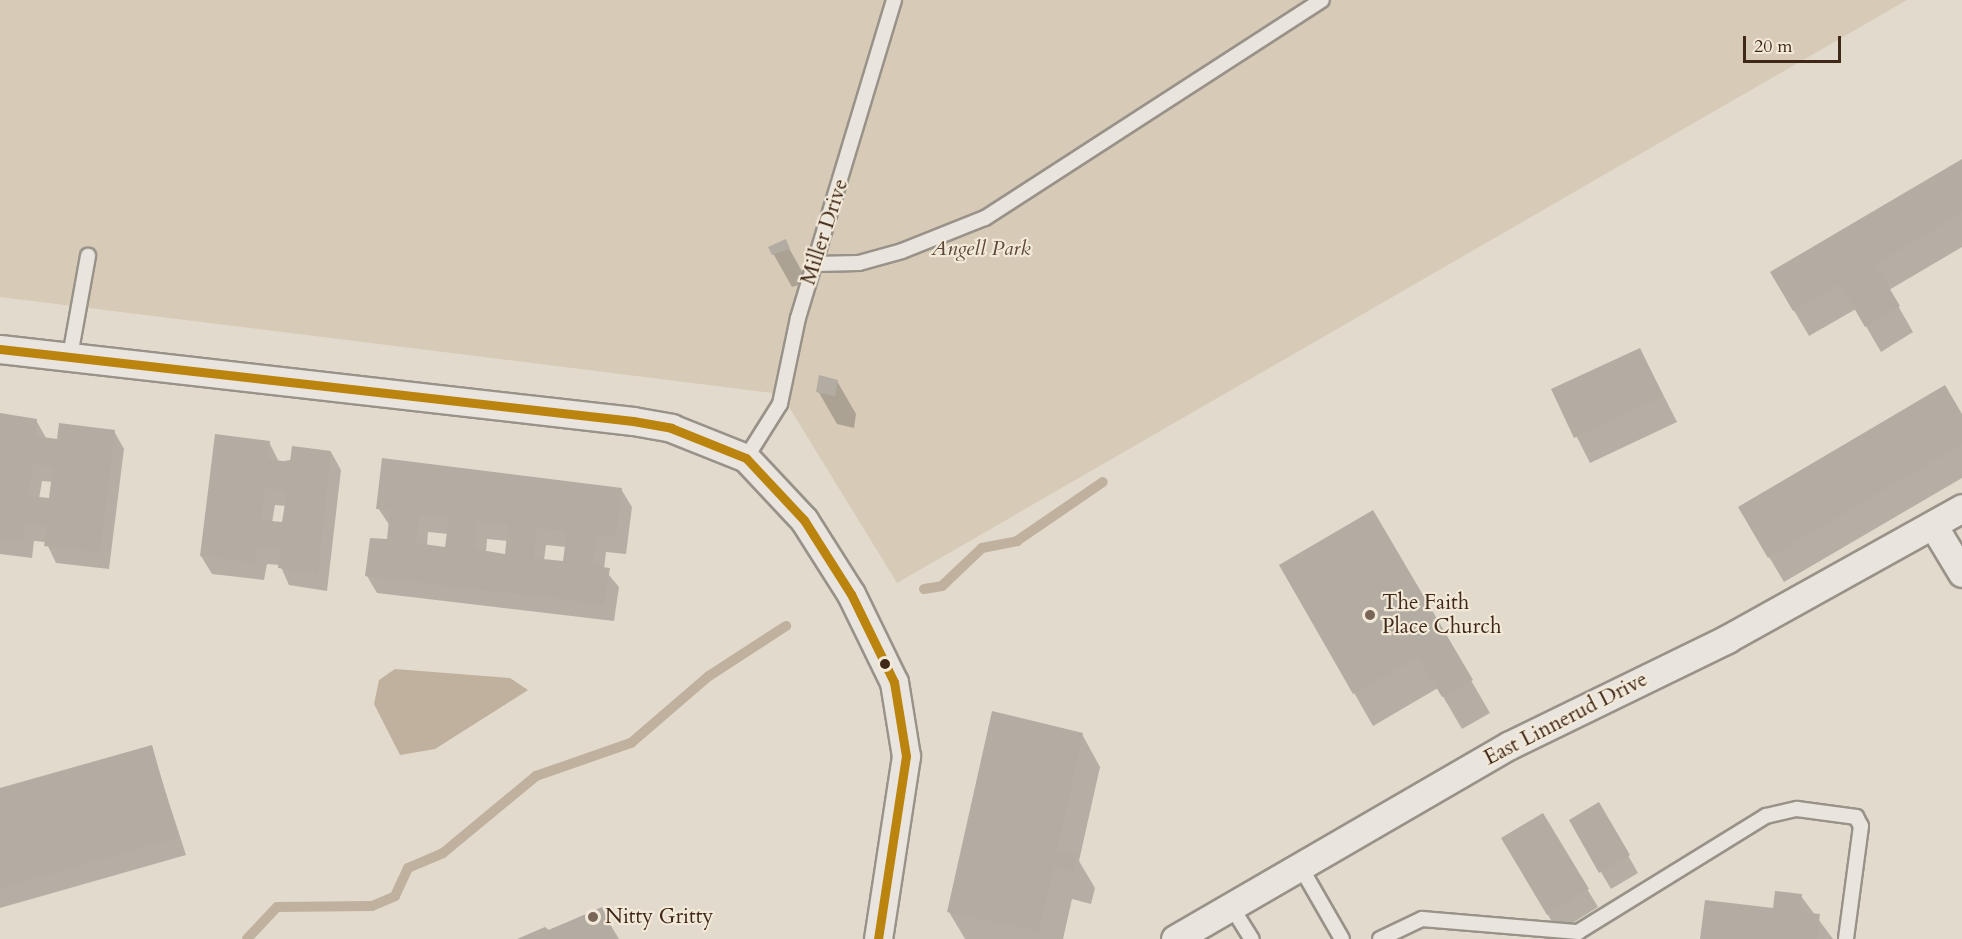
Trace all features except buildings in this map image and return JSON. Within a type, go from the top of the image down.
[{"type":"street","points":[[0,349],[633,421],[671,428],[746,458],[777,485],[811,530],[882,650],[894,682],[906,756],[878,939]]},
{"type":"street","name":"East Linnerud Drive","points":[[1175,939],[1510,745],[1727,639],[1962,508]]},
{"type":"street","points":[[1933,525],[1962,573]]},
{"type":"lane","name":"Miller Drive","points":[[746,458],[780,404],[815,264],[894,0]]},
{"type":"lane","points":[[815,264],[859,263],[903,251],[985,218],[1322,0]]},
{"type":"lane","points":[[70,356],[88,256]]},
{"type":"lane","points":[[1380,939],[1422,919],[1578,932],[1766,816],[1797,809],[1856,817],[1861,826],[1846,939]]},
{"type":"lane","points":[[1300,866],[1342,939]]},
{"type":"lane","points":[[1231,906],[1252,939]]},
{"type":"green space","name":"Angell Park","points":[[0,0],[1907,0],[897,583],[781,394],[0,297]]},
{"type":"shaded area","points":[[395,669],[510,678],[528,690],[435,749],[400,755],[374,704],[379,680]]},
{"type":"waterway","points":[[924,589],[942,586],[982,548],[1017,541],[1103,482]]},
{"type":"waterway","points":[[247,939],[277,907],[372,906],[395,896],[408,868],[443,853],[536,776],[631,743],[709,676],[786,626]]},
{"type":"transit line","points":[[0,349],[633,421],[671,428],[746,458],[804,520],[851,594],[894,682],[906,756],[878,939]]},
{"type":"place","name":"The Faith Place Church","points":[[1370,615]]},
{"type":"place","name":"Nitty Gritty","points":[[593,917]]}]
